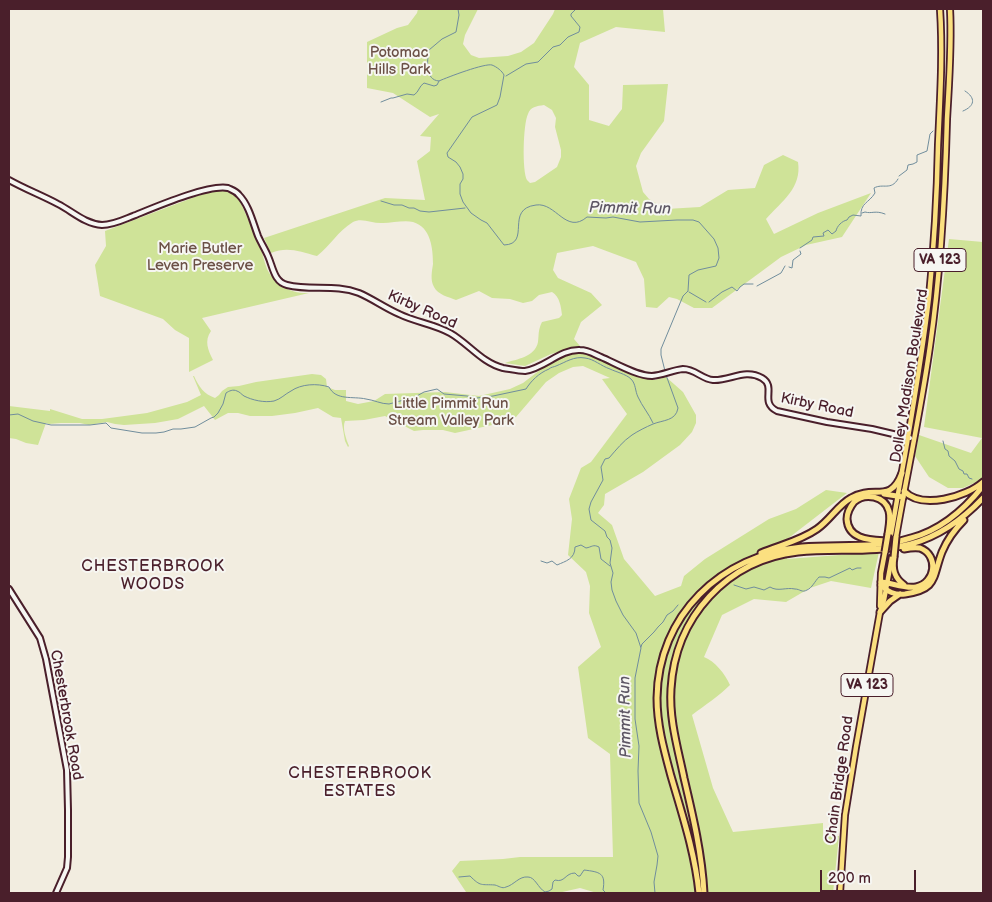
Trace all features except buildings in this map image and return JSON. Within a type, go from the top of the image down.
[{"type":"highway","points":[[699,893],[689,840],[661,737],[657,708],[661,667],[670,639],[681,618],[712,582],[754,555],[810,534],[853,497],[863,493],[884,492],[892,489],[898,483],[902,473]]},
{"type":"highway","points":[[876,492],[939,500],[956,497],[976,488],[983,482]]},
{"type":"highway","points":[[904,586],[898,581],[894,573],[894,536],[888,509],[878,498],[860,499],[852,504],[847,518],[850,529],[854,535],[860,538],[870,540],[894,536],[924,534],[945,523],[964,507],[983,486]]},
{"type":"highway","points":[[873,550],[901,546],[929,538],[955,523],[983,498]]},
{"type":"highway","points":[[883,583],[886,590],[893,594],[900,594],[920,590],[931,583],[948,539],[977,504]]},
{"type":"highway","points":[[728,571],[755,558],[785,550],[822,546],[874,545],[894,536]]},
{"type":"highway","points":[[885,555],[894,536]]},
{"type":"highway","points":[[704,893],[699,842],[674,732],[671,709],[673,667],[687,628],[699,608],[720,586],[738,572],[776,556],[800,552],[916,548],[923,550],[931,559],[933,565],[932,573],[924,584],[917,587],[883,583]]},
{"type":"highway","points":[[880,612],[900,594]]},
{"type":"main road","name":"Dolley Madison Boulevard","points":[[902,495],[902,473],[922,354],[932,268],[942,59],[940,9]]},
{"type":"main road","name":"Dolley Madison Boulevard","points":[[894,536],[929,355],[939,268],[945,192],[951,34],[950,9]]},
{"type":"main road","points":[[939,120],[947,120]]},
{"type":"main road","name":"Kirby Road","points":[[9,180],[60,205],[85,220],[103,225],[120,222],[206,189],[218,187],[229,189],[240,195],[246,205],[275,276],[282,284],[302,287],[338,288],[357,292],[398,314],[450,333],[486,360],[500,367],[529,370],[568,352],[580,350],[590,352],[628,369],[652,376],[688,369],[706,378],[715,380],[740,374],[755,375],[766,382],[768,403],[777,412],[872,429],[914,439]]},
{"type":"main road","points":[[937,192],[945,192]]},
{"type":"main road","points":[[932,268],[939,268]]},
{"type":"main road","points":[[922,354],[929,355]]},
{"type":"main road","name":"Chain Bridge Road","points":[[840,893],[846,809],[880,612],[885,555]]},
{"type":"main road","name":"Chain Bridge Road","points":[[883,583],[893,557]]},
{"type":"main road","name":"Chesterbrook Road","points":[[9,589],[40,638],[44,650],[66,764],[68,787],[68,857],[67,868],[56,893]]},
{"type":"main road","name":"Chain Bridge Road","points":[[880,612],[886,590]]},
{"type":"green space","name":"Potomac Hills Park","points":[[418,9],[478,9],[465,35],[463,44],[471,55],[479,58],[508,56],[521,52],[534,43],[555,9],[663,9],[665,32],[616,27],[580,43],[574,67],[589,85],[589,120],[609,126],[622,109],[623,85],[668,84],[664,121],[641,153],[636,166],[643,192],[649,199],[666,209],[700,207],[728,190],[755,188],[764,165],[783,155],[798,162],[798,171],[797,179],[790,194],[766,219],[774,234],[818,213],[871,193],[842,237],[806,245],[781,257],[712,308],[694,308],[669,297],[657,308],[646,307],[644,279],[636,262],[593,246],[557,253],[553,270],[558,278],[591,293],[602,305],[581,322],[574,339],[580,346],[551,354],[525,366],[505,363],[525,357],[533,351],[538,342],[542,322],[559,318],[562,315],[561,306],[555,294],[552,292],[539,295],[532,301],[523,303],[510,299],[492,298],[479,291],[456,300],[438,292],[432,281],[433,258],[430,239],[424,229],[413,222],[379,223],[364,220],[353,222],[317,256],[289,250],[271,253],[264,238],[385,198],[425,200],[417,161],[430,151],[431,137],[420,136],[439,114],[430,117],[393,93],[367,88],[367,42],[408,25]],"holes":[[[544,105],[552,110],[556,118],[555,127],[561,157],[557,167],[535,182],[530,183],[525,175],[524,167],[526,119],[530,110],[534,107]]]},
{"type":"green space","points":[[943,123],[945,125],[942,189],[938,187],[940,126]]},
{"type":"green space","name":"Marie Butler Leven Preserve","points":[[216,189],[229,191],[239,199],[260,246],[267,269],[274,280],[290,290],[309,293],[202,318],[211,331],[207,342],[213,360],[189,372],[189,338],[175,330],[163,319],[100,296],[95,265],[106,246],[105,231]]},
{"type":"green space","points":[[942,196],[938,264],[935,265],[938,198]]},
{"type":"green space","points":[[949,239],[983,242],[983,479],[963,488],[948,488],[929,477],[915,456],[919,435],[971,453],[982,438],[924,427]]},
{"type":"green space","points":[[933,273],[937,274],[928,350],[925,350]]},
{"type":"green space","name":"Little Pimmit Run Stream Valley Park","points":[[576,351],[591,354],[638,377],[655,380],[666,377],[683,392],[696,415],[696,423],[692,432],[680,445],[643,472],[605,494],[604,505],[598,513],[612,525],[624,559],[655,596],[681,586],[684,576],[705,559],[769,519],[796,509],[826,490],[847,493],[786,540],[787,559],[879,552],[871,588],[831,581],[810,588],[786,602],[754,599],[722,615],[704,657],[719,668],[730,685],[692,715],[713,788],[733,832],[823,823],[823,836],[839,836],[833,893],[597,893],[580,888],[558,893],[466,892],[452,871],[460,861],[520,857],[613,857],[610,754],[588,738],[578,667],[601,647],[589,613],[590,586],[586,572],[568,555],[572,519],[569,499],[581,468],[591,462],[627,414],[602,379],[610,378],[583,366],[573,367],[559,373],[546,382],[516,417],[506,422],[455,433],[443,430],[414,431],[385,416],[345,421],[344,430],[348,447],[345,441],[341,418],[333,417],[318,408],[272,416],[228,413],[215,420],[204,406],[178,419],[155,423],[124,425],[107,422],[89,425],[80,423],[46,423],[38,445],[9,438],[9,406],[50,411],[50,409],[82,419],[102,419],[147,413],[187,402],[201,395],[193,376],[202,390],[215,398],[228,387],[312,374],[321,375],[326,379],[327,387],[335,390],[346,390],[346,401],[358,404],[374,401],[385,394],[445,392],[479,396],[510,389],[523,383],[549,363]]},
{"type":"green space","points":[[923,359],[926,360],[915,427],[914,431],[911,432]]},
{"type":"waterway","name":"Pimmit Run","points":[[458,9],[459,15],[456,32],[442,39],[429,50],[428,69],[431,77],[439,81],[488,65],[496,67],[504,75],[497,105],[472,117],[447,153],[448,157],[460,167],[463,174],[460,184],[460,194],[463,202],[471,213],[487,223],[504,245],[512,243],[516,239],[521,213],[527,208],[536,205],[543,205],[573,222],[580,222],[587,217],[613,217],[640,222],[693,220],[699,222],[714,239],[718,248],[719,258],[716,266],[698,270],[689,275],[688,291],[683,296],[661,349],[665,371]]},
{"type":"waterway","points":[[506,76],[526,64],[538,62],[553,47],[560,45],[568,37],[579,32],[580,27],[571,16],[576,9]]},
{"type":"waterway","points":[[381,102],[407,94],[414,95],[424,83],[434,86],[439,81]]},
{"type":"waterway","points":[[963,111],[970,107],[973,102],[971,96],[965,91]]},
{"type":"waterway","points":[[899,176],[907,170],[908,165],[917,162],[917,155],[927,151],[930,134],[933,131]]},
{"type":"waterway","points":[[800,248],[812,240],[813,237],[824,236],[823,233],[828,230],[832,234],[849,217],[853,215],[861,216],[863,206],[875,193],[874,188],[893,185],[898,179]]},
{"type":"waterway","points":[[381,201],[429,212],[465,208]]},
{"type":"waterway","points":[[862,213],[876,212],[885,214]]},
{"type":"waterway","points":[[789,267],[792,268],[793,260],[801,254],[800,251]]},
{"type":"waterway","points":[[757,286],[781,273],[785,266]]},
{"type":"waterway","points":[[709,302],[732,287],[737,291],[744,284],[753,284]]},
{"type":"waterway","points":[[689,292],[706,302]]},
{"type":"waterway","points":[[9,415],[18,414],[33,421],[51,425],[106,423],[111,428],[142,433],[156,433],[195,427],[214,417],[223,404],[226,393],[233,390],[251,399],[266,402],[274,401],[299,387],[314,385],[329,387],[340,396],[386,404],[437,389],[444,394],[477,398],[526,389],[530,383],[545,371],[570,360],[581,358],[591,360],[631,379],[637,395],[653,423]]},
{"type":"waterway","name":"Pimmit Run","points":[[655,893],[654,882],[658,856],[651,832],[639,803],[639,746],[635,719],[635,678],[641,648],[636,633],[623,615],[612,590],[613,573],[610,563],[612,548],[610,540],[605,531],[591,520],[589,509],[603,480],[601,467],[605,459],[609,458],[632,435],[653,424],[672,418],[677,412],[678,408],[666,375]]},
{"type":"waterway","points":[[943,441],[949,456],[955,461],[959,469],[972,479]]},
{"type":"waterway","points":[[541,561],[547,563],[552,561],[557,565],[572,557],[575,547],[581,545],[586,548],[595,546],[599,547],[601,559],[610,566]]},
{"type":"waterway","points":[[734,585],[746,589],[754,587],[764,590],[770,587],[804,591],[810,588],[819,577],[829,578],[850,568],[852,570],[861,568]]},
{"type":"waterway","points":[[641,647],[667,615],[678,605]]},
{"type":"waterway","points":[[459,877],[470,876],[481,884],[495,885],[503,888],[522,878],[530,877],[545,892],[552,889],[555,880],[561,880],[572,873],[580,876],[584,870],[601,874],[604,880],[603,890],[606,893]]},
{"type":"district","name":"CHESTERBROOK WOODS","points":[[153,576]]},
{"type":"district","name":"CHESTERBROOK ESTATES","points":[[360,783]]}]
